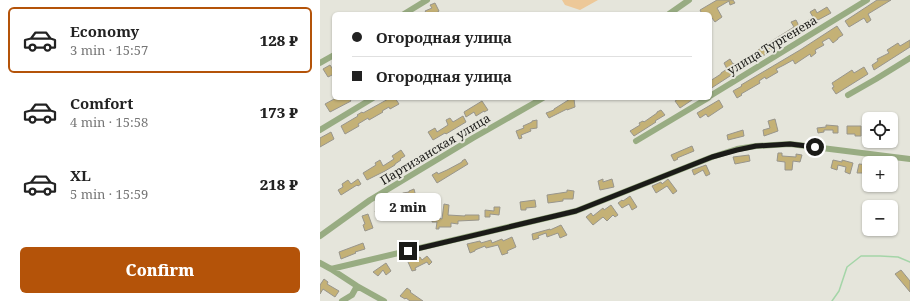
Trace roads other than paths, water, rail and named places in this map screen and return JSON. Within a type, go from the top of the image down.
[{"type":"street","points":[[407,12],[427,0]]},
{"type":"street","points":[[672,12],[689,0]]},
{"type":"street","name":"улица Тургенева","points":[[712,95],[867,0]]},
{"type":"street","points":[[320,63],[332,56]]},
{"type":"street","points":[[848,95],[910,58]]},
{"type":"street","points":[[320,130],[370,100]]},
{"type":"street","name":"Партизанская улица","points":[[320,236],[370,200],[540,100]]},
{"type":"street","name":"улица Тургенева","points":[[636,142],[704,100]]},
{"type":"street","points":[[331,269],[576,211],[712,157],[756,146],[790,144],[910,159]]},
{"type":"street","points":[[320,264],[384,301]]},
{"type":"street","points":[[342,301],[352,295],[357,286]]},
{"type":"waterway","points":[[832,301],[839,291],[847,267],[861,256],[898,257],[910,262]]}]
